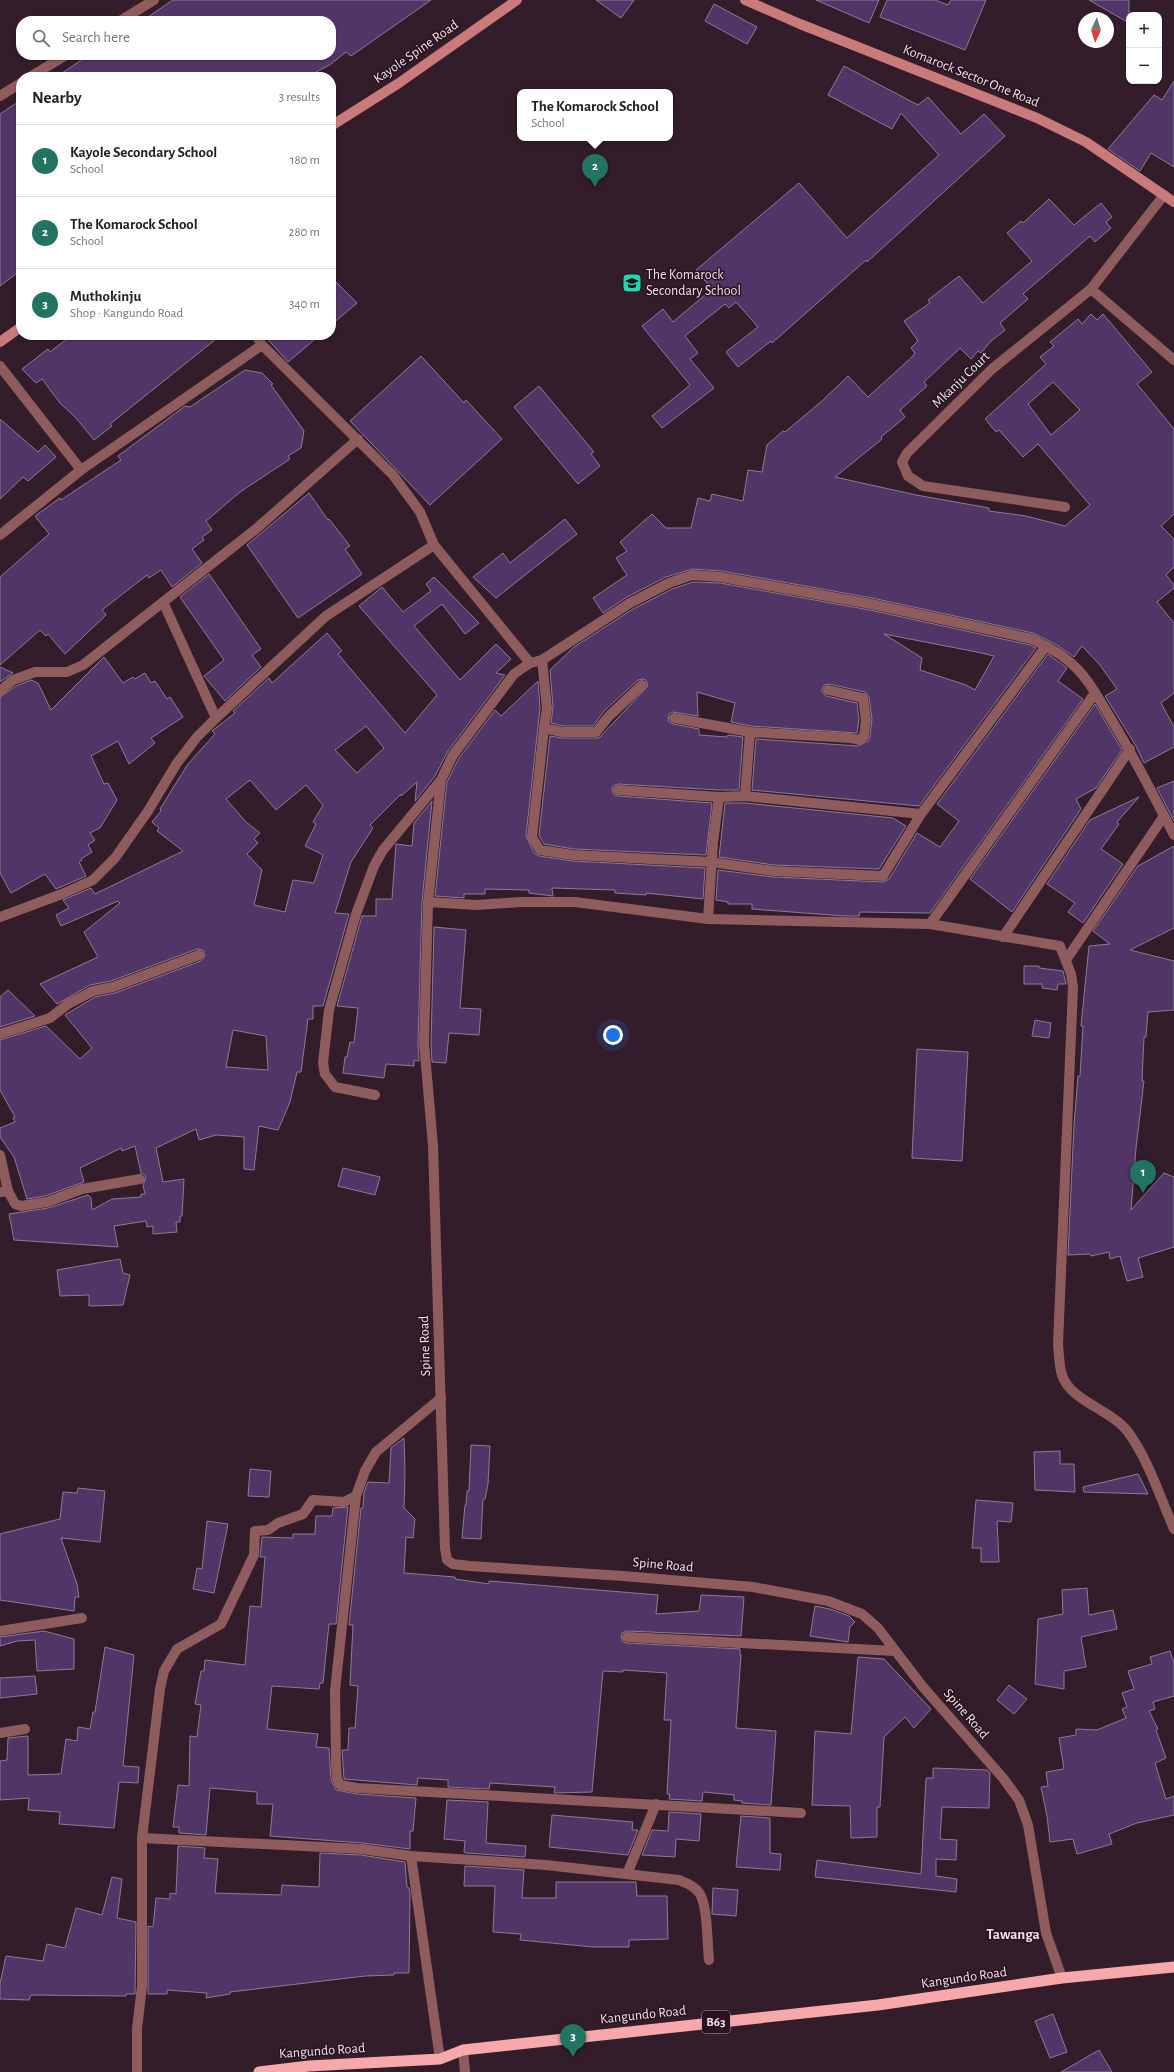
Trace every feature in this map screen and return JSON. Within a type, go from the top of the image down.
[{"type":"highway","name":"Kangundo Road","points":[[259,2072],[309,2066],[440,2059],[463,2050],[878,2005],[1062,1978],[1174,1967]]},
{"type":"main road","name":"Kayole Spine Road","points":[[336,123],[399,83],[516,0]]},
{"type":"main road","name":"Komarock Sector One Road","points":[[745,0],[1037,118],[1086,142],[1174,202]]},
{"type":"main road","points":[[0,342],[16,331]]},
{"type":"street","points":[[128,16],[154,0]]},
{"type":"street","points":[[38,72],[58,60]]},
{"type":"street","points":[[0,96],[16,86]]},
{"type":"street","name":"Mkanju Court","points":[[1065,508],[923,486],[908,476],[902,462],[907,453],[992,369],[1092,289],[1164,195]]},
{"type":"street","points":[[1092,289],[1174,360]]},
{"type":"street","points":[[259,340],[262,345],[393,475],[420,512],[434,545],[530,663]]},
{"type":"street","points":[[0,536],[81,470],[262,345]]},
{"type":"street","points":[[0,366],[81,470]]},
{"type":"street","points":[[0,691],[13,680],[35,672],[67,672],[83,665],[256,529],[358,439]]},
{"type":"street","points":[[0,917],[62,894],[92,880],[115,858],[148,811],[177,763],[197,737],[216,718],[326,616],[434,545]]},
{"type":"street","points":[[375,1095],[336,1087],[324,1074],[323,1063],[329,1010],[345,950],[374,866],[383,850],[441,780],[453,755],[514,674],[530,663],[542,660],[630,603],[669,583],[692,575],[721,577],[871,604],[1032,639],[1046,646],[1066,658],[1083,675],[1130,749],[1174,835]]},
{"type":"street","points":[[163,602],[216,718]]},
{"type":"street","points":[[542,660],[547,708],[532,837],[540,850],[573,855],[711,862],[773,871],[883,876],[921,814],[1046,646]]},
{"type":"street","points":[[544,728],[562,732],[596,732],[609,716],[642,685]]},
{"type":"street","points":[[674,718],[750,732],[851,738],[859,740],[864,736],[866,720],[863,698],[828,690]]},
{"type":"street","points":[[930,924],[1095,693]]},
{"type":"street","points":[[745,796],[750,732]]},
{"type":"street","points":[[1004,937],[1130,749]]},
{"type":"street","name":"Spine Road","points":[[441,780],[428,902],[424,1043],[433,1146],[445,1548],[447,1560],[452,1564],[753,1587],[828,1601],[862,1614],[878,1628],[894,1651],[923,1687],[1003,1778],[1019,1800],[1028,1825],[1046,1932],[1062,1978]]},
{"type":"street","points":[[618,790],[719,797],[745,796],[921,814]]},
{"type":"street","points":[[708,919],[711,862],[719,797]]},
{"type":"street","points":[[1066,960],[1164,816]]},
{"type":"street","points":[[428,902],[476,906],[520,902],[575,902],[708,919],[930,924],[1060,946],[1071,974],[1074,987],[1058,1344],[1062,1375],[1072,1391],[1108,1414],[1128,1431],[1142,1453],[1174,1529]]},
{"type":"street","points":[[0,1034],[50,1018],[68,1004],[93,992],[113,987],[199,955]]},
{"type":"street","points":[[0,1155],[4,1192],[15,1204],[21,1206],[47,1202],[82,1189],[109,1186],[140,1179]]},
{"type":"street","points":[[441,1398],[376,1452],[364,1471],[356,1496],[335,1691],[336,1764],[337,1778],[340,1785],[357,1788],[801,1813]]},
{"type":"street","points":[[137,2072],[137,2029],[142,1986],[142,1838],[158,1699],[164,1671],[177,1649],[221,1624],[254,1555],[255,1531],[268,1530],[278,1523],[303,1514],[313,1500],[344,1502],[356,1496]]},
{"type":"street","points":[[0,1631],[82,1618]]},
{"type":"street","points":[[627,1637],[894,1651]]},
{"type":"street","points":[[0,1733],[25,1729]]},
{"type":"street","points":[[627,1874],[656,1804]]},
{"type":"street","points":[[142,1838],[362,1849],[411,1856],[546,1865],[679,1880],[691,1885],[700,1893],[704,1904],[709,1960]]},
{"type":"street","points":[[411,1856],[440,2059]]},
{"type":"street","points":[[463,2050],[465,2072]]},
{"type":"building","points":[[173,0],[431,0],[351,56],[346,52],[336,60],[336,16],[149,16]]},
{"type":"building","points":[[596,0],[634,0],[621,18]]},
{"type":"building","points":[[816,0],[879,0],[869,23]]},
{"type":"building","points":[[887,0],[935,0],[948,5],[951,0],[986,0],[965,50],[880,17]]},
{"type":"building","points":[[1089,0],[1129,0],[1129,12],[1126,12],[1126,21],[1114,14],[1114,12],[1110,12]]},
{"type":"building","points":[[714,4],[757,27],[747,44],[705,21]]},
{"type":"building","points":[[82,60],[336,60],[316,72],[64,72]]},
{"type":"building","points":[[844,66],[918,105],[928,97],[961,134],[984,114],[1005,136],[867,262],[866,260],[772,343],[771,341],[738,367],[726,352],[758,327],[736,302],[729,308],[725,304],[685,336],[698,353],[690,359],[714,388],[662,428],[652,416],[690,385],[642,326],[663,309],[673,322],[712,289],[696,270],[799,183],[847,238],[939,155],[901,113],[892,129],[828,95]]},
{"type":"building","points":[[1174,81],[1174,167],[1151,153],[1140,171],[1108,149],[1154,95],[1162,100]]},
{"type":"building","points":[[16,103],[16,274],[0,286],[0,114]]},
{"type":"building","points":[[1049,199],[1074,225],[1101,203],[1112,217],[1106,222],[1111,228],[1095,242],[1090,236],[1023,294],[1028,299],[1000,323],[1005,330],[991,341],[981,353],[978,351],[971,359],[960,348],[924,382],[927,386],[900,410],[905,417],[881,437],[882,439],[835,477],[916,495],[989,508],[989,511],[1026,516],[1065,526],[1090,505],[1038,444],[1023,457],[999,430],[996,432],[985,419],[1046,364],[1040,357],[1054,346],[1050,342],[1078,319],[1082,324],[1091,314],[1097,320],[1103,314],[1152,372],[1137,384],[1174,429],[1174,514],[1161,526],[1174,539],[1174,567],[1166,575],[1174,585],[1174,588],[1157,602],[1174,623],[1174,693],[1161,703],[1174,727],[1174,747],[1144,763],[1136,746],[1105,696],[1117,689],[1100,665],[1082,646],[1074,657],[1057,645],[1033,633],[872,598],[722,571],[692,569],[666,577],[627,597],[603,613],[593,598],[627,575],[616,558],[627,551],[620,542],[652,514],[666,528],[691,528],[698,498],[710,501],[712,494],[743,501],[748,470],[762,472],[767,445],[783,431],[785,432],[822,401],[848,376],[868,397],[912,357],[915,353],[911,348],[918,341],[904,321],[930,303],[928,300],[959,276],[983,303],[1032,261],[1007,233],[1021,221],[1023,223]],"holes":[[[1053,382],[1080,410],[1051,435],[1028,404]]]},
{"type":"building","points":[[336,282],[357,303],[336,321]]},
{"type":"building","points":[[66,340],[215,340],[110,424],[112,426],[94,440],[76,418],[60,403],[42,379],[36,383],[22,369],[48,349],[50,352]]},
{"type":"building","points":[[268,340],[314,340],[288,362]]},
{"type":"building","points":[[421,356],[464,403],[466,400],[502,439],[430,505],[350,421]]},
{"type":"building","points":[[245,370],[262,373],[273,384],[271,385],[304,431],[301,448],[288,456],[290,459],[240,492],[206,521],[212,530],[202,537],[204,540],[192,549],[202,563],[172,587],[161,570],[149,578],[147,575],[102,610],[106,615],[65,654],[48,634],[46,636],[40,630],[0,665],[0,577],[49,534],[35,516],[60,498],[61,500],[121,460],[118,456],[185,406],[190,407]]},
{"type":"building","points":[[539,386],[594,452],[591,454],[600,466],[578,484],[514,407]]},
{"type":"building","points":[[0,419],[38,452],[45,445],[56,457],[28,481],[23,477],[0,499]]},
{"type":"building","points":[[309,493],[328,520],[329,519],[350,546],[345,549],[362,574],[298,618],[247,545]]},
{"type":"building","points":[[565,519],[577,534],[496,598],[473,577],[503,553],[510,563]]},
{"type":"building","points":[[209,574],[261,649],[252,655],[261,667],[225,701],[204,676],[224,660],[180,597]]},
{"type":"building","points":[[434,577],[479,623],[465,634],[442,604],[414,626],[460,680],[496,644],[511,659],[496,673],[505,675],[448,751],[435,776],[415,801],[417,782],[401,796],[401,794],[370,825],[373,828],[351,862],[335,913],[349,914],[323,1006],[313,1006],[313,1019],[308,1019],[301,1072],[297,1072],[290,1102],[278,1130],[259,1126],[254,1170],[244,1169],[244,1137],[216,1135],[199,1140],[196,1129],[156,1148],[163,1182],[184,1179],[182,1216],[180,1216],[180,1222],[176,1222],[177,1232],[153,1234],[153,1226],[147,1227],[146,1221],[114,1226],[118,1247],[14,1240],[9,1214],[48,1208],[88,1195],[91,1198],[92,1210],[112,1199],[141,1197],[141,1194],[145,1194],[143,1185],[146,1178],[145,1175],[141,1173],[135,1146],[122,1151],[121,1148],[80,1168],[84,1182],[45,1196],[27,1199],[14,1157],[0,1137],[0,1128],[15,1122],[13,1118],[15,1117],[0,1090],[0,1040],[46,1026],[80,1059],[92,1048],[65,1015],[95,997],[115,993],[201,961],[205,956],[203,950],[197,949],[111,981],[90,985],[57,1004],[40,984],[98,957],[84,932],[120,903],[118,901],[61,926],[56,915],[69,908],[63,900],[91,888],[95,894],[183,851],[157,831],[159,828],[152,822],[161,811],[160,809],[188,764],[215,734],[212,731],[235,713],[233,711],[269,678],[272,683],[327,633],[342,651],[338,654],[405,733],[437,695],[359,606],[382,587],[403,612],[431,591],[426,584]],"holes":[[[366,726],[384,748],[357,773],[335,750]],[[250,780],[276,810],[306,785],[323,805],[313,822],[316,824],[305,846],[323,855],[314,883],[293,880],[285,912],[254,905],[262,870],[247,854],[258,843],[254,839],[260,833],[246,822],[226,799]],[[233,1030],[266,1036],[268,1070],[226,1067]]]},
{"type":"building","points":[[693,582],[720,583],[870,610],[1030,645],[1036,648],[919,806],[752,790],[756,739],[858,746],[868,741],[870,737],[872,719],[869,697],[865,692],[829,684],[824,685],[822,689],[822,692],[826,696],[857,703],[859,720],[857,733],[751,726],[731,722],[735,703],[697,692],[698,716],[672,712],[669,714],[668,721],[673,724],[699,729],[699,735],[727,737],[728,735],[743,737],[739,790],[618,784],[613,786],[612,790],[614,795],[618,796],[712,803],[706,855],[574,849],[544,844],[539,835],[550,736],[562,738],[599,738],[648,686],[646,680],[638,680],[604,711],[593,726],[563,726],[551,723],[553,707],[550,670],[574,647],[633,609],[672,589]],"holes":[[[884,634],[994,656],[975,690],[966,685],[920,670],[922,658]]]},
{"type":"building","points":[[1048,654],[1067,668],[1058,681],[1083,699],[930,913],[860,912],[859,916],[844,916],[752,909],[752,904],[728,904],[728,902],[716,900],[718,870],[773,877],[883,882],[889,879],[917,833],[940,847],[959,821],[937,804]]},
{"type":"building","points":[[104,657],[123,683],[133,677],[135,679],[145,673],[151,683],[155,681],[167,699],[170,697],[183,717],[151,738],[155,743],[129,764],[118,741],[91,756],[104,784],[108,783],[117,800],[100,828],[90,833],[95,840],[88,845],[92,852],[79,862],[86,876],[56,889],[45,874],[11,893],[0,873],[0,697],[16,686],[31,680],[38,683],[51,710]]},
{"type":"building","points":[[0,667],[13,673],[0,682]]},
{"type":"building","points":[[538,681],[540,708],[526,836],[534,853],[539,856],[573,861],[705,868],[703,899],[646,893],[646,895],[615,893],[615,890],[552,888],[553,896],[529,893],[529,890],[485,889],[485,894],[464,894],[464,898],[435,896],[447,782],[459,758],[495,710],[501,716]]},
{"type":"building","points":[[1095,704],[1122,750],[1096,788],[1076,799],[1081,809],[1012,912],[970,879]]},
{"type":"building","points":[[1174,781],[1174,821],[1157,788]]},
{"type":"building","points":[[1139,797],[1117,822],[1119,824],[1101,849],[1123,864],[1083,923],[1068,912],[1075,903],[1047,884],[1090,820]]},
{"type":"building","points":[[432,801],[422,902],[418,1043],[419,1061],[414,1060],[414,1066],[386,1064],[384,1078],[343,1073],[345,1057],[347,1057],[350,1042],[354,1043],[358,1008],[337,1006],[362,916],[376,916],[376,899],[392,899],[396,844],[412,846],[414,823]]},
{"type":"building","points":[[725,803],[745,803],[893,818],[906,826],[879,869],[774,865],[719,857]]},
{"type":"building","points":[[1174,846],[1174,928],[1130,950],[1174,961],[1174,1010],[1148,1012],[1146,1037],[1144,1037],[1142,1081],[1144,1081],[1136,1148],[1131,1210],[1164,1173],[1174,1177],[1174,1247],[1138,1258],[1143,1277],[1127,1281],[1120,1256],[1110,1259],[1109,1252],[1091,1256],[1090,1254],[1068,1255],[1074,1125],[1078,1076],[1080,1076],[1083,1026],[1081,1026],[1089,946],[1110,944],[1093,931],[1138,866]]},
{"type":"building","points":[[434,927],[466,930],[460,1008],[481,1009],[479,1035],[449,1033],[446,1063],[432,1062],[431,1043]]},
{"type":"building","points":[[1024,966],[1039,966],[1039,968],[1063,971],[1066,984],[1058,984],[1057,990],[1042,988],[1042,984],[1024,984]]},
{"type":"building","points":[[8,990],[35,1016],[0,1027],[0,997]]},
{"type":"building","points":[[1035,1020],[1051,1023],[1049,1038],[1032,1036]]},
{"type":"building","points":[[917,1049],[968,1052],[962,1161],[912,1158]]},
{"type":"building","points":[[343,1168],[380,1177],[375,1195],[338,1186]]},
{"type":"building","points":[[120,1259],[123,1273],[130,1275],[123,1305],[89,1306],[89,1295],[60,1296],[57,1270]]},
{"type":"building","points":[[404,1438],[404,1508],[415,1519],[413,1538],[406,1537],[404,1573],[455,1577],[455,1579],[489,1584],[489,1581],[658,1595],[656,1614],[699,1611],[701,1595],[744,1597],[741,1636],[627,1631],[622,1633],[621,1637],[623,1642],[627,1643],[740,1649],[741,1655],[736,1728],[776,1731],[771,1805],[742,1803],[742,1801],[734,1800],[734,1795],[703,1792],[702,1801],[669,1799],[670,1794],[667,1794],[671,1720],[664,1720],[667,1673],[623,1670],[623,1672],[603,1671],[592,1792],[554,1793],[555,1787],[490,1783],[489,1789],[448,1787],[448,1780],[418,1778],[417,1785],[344,1779],[342,1750],[348,1750],[349,1728],[355,1728],[358,1686],[350,1685],[353,1625],[349,1625],[361,1508],[363,1508],[364,1492],[368,1482],[389,1483],[391,1448]]},
{"type":"building","points":[[471,1445],[490,1446],[488,1484],[485,1499],[483,1499],[481,1539],[462,1538],[467,1491],[469,1491]]},
{"type":"building","points":[[1060,1451],[1060,1464],[1074,1464],[1075,1492],[1035,1490],[1034,1452]]},
{"type":"building","points":[[250,1469],[271,1471],[269,1497],[248,1496]]},
{"type":"building","points":[[1138,1474],[1148,1494],[1084,1492],[1083,1487]]},
{"type":"building","points":[[78,1488],[105,1491],[100,1542],[61,1538],[77,1584],[79,1597],[75,1597],[74,1611],[0,1600],[0,1534],[60,1519],[63,1492],[77,1493]]},
{"type":"building","points":[[976,1500],[1013,1503],[1011,1522],[997,1521],[999,1562],[981,1562],[981,1548],[972,1548]]},
{"type":"building","points":[[348,1507],[336,1624],[329,1624],[323,1683],[320,1683],[319,1689],[272,1686],[267,1729],[318,1734],[316,1747],[329,1748],[331,1780],[336,1790],[357,1794],[416,1798],[413,1831],[410,1831],[410,1849],[362,1843],[270,1836],[273,1804],[257,1804],[257,1792],[210,1788],[206,1835],[179,1833],[179,1827],[173,1827],[178,1785],[189,1786],[190,1736],[197,1737],[201,1705],[195,1704],[201,1671],[204,1671],[205,1660],[245,1665],[250,1606],[261,1607],[265,1557],[260,1557],[262,1537],[293,1538],[293,1534],[315,1534],[316,1516],[332,1516],[333,1508]]},
{"type":"building","points":[[207,1521],[228,1524],[214,1593],[193,1589],[197,1568],[202,1569]]},
{"type":"building","points":[[1087,1588],[1089,1615],[1113,1610],[1117,1629],[1081,1637],[1086,1667],[1064,1671],[1064,1689],[1035,1684],[1038,1619],[1063,1614],[1062,1590]]},
{"type":"building","points":[[815,1606],[830,1609],[849,1616],[855,1622],[850,1627],[848,1642],[810,1636]]},
{"type":"building","points":[[44,1631],[74,1639],[74,1669],[37,1671],[35,1640],[17,1641],[0,1646],[0,1637]]},
{"type":"building","points":[[105,1647],[134,1655],[123,1766],[139,1767],[138,1783],[119,1782],[114,1828],[59,1824],[60,1812],[28,1810],[29,1798],[0,1800],[0,1761],[7,1760],[8,1738],[28,1736],[28,1775],[61,1774],[66,1739],[77,1741],[78,1727],[90,1729],[93,1712],[95,1712]]},
{"type":"building","points":[[1170,1651],[1174,1663],[1174,1696],[1153,1702],[1155,1709],[1149,1711],[1158,1729],[1156,1730],[1166,1758],[1155,1763],[1166,1799],[1174,1796],[1174,1815],[1137,1823],[1109,1834],[1112,1844],[1077,1854],[1073,1839],[1050,1842],[1047,1816],[1041,1787],[1048,1786],[1046,1772],[1064,1769],[1059,1738],[1076,1735],[1076,1729],[1097,1730],[1126,1718],[1122,1709],[1127,1707],[1122,1693],[1134,1689],[1128,1671],[1152,1664],[1150,1657]]},
{"type":"building","points":[[858,1657],[884,1659],[931,1709],[914,1728],[905,1717],[884,1737],[880,1807],[877,1807],[877,1837],[851,1838],[850,1806],[812,1805],[815,1731],[851,1734]]},
{"type":"building","points":[[35,1676],[37,1694],[0,1698],[0,1678]]},
{"type":"building","points":[[1009,1685],[1027,1699],[1014,1714],[997,1700]]},
{"type":"building","points":[[933,1768],[987,1770],[990,1773],[989,1808],[942,1807],[940,1839],[957,1840],[956,1860],[936,1859],[936,1876],[957,1879],[956,1892],[815,1877],[817,1860],[921,1874],[926,1778],[933,1778]]},
{"type":"building","points":[[447,1800],[488,1802],[486,1843],[526,1846],[525,1857],[466,1853],[464,1852],[465,1841],[444,1839]]},
{"type":"building","points":[[669,1812],[701,1814],[699,1841],[676,1839],[675,1857],[642,1855],[652,1830],[668,1831]]},
{"type":"building","points":[[552,1815],[633,1822],[632,1830],[638,1830],[628,1855],[549,1847]]},
{"type":"building","points":[[741,1816],[770,1818],[770,1853],[781,1854],[780,1870],[736,1867]]},
{"type":"building","points":[[178,1846],[205,1848],[204,1858],[218,1859],[215,1893],[281,1895],[282,1885],[319,1887],[320,1853],[361,1855],[405,1862],[407,1887],[409,1888],[410,1893],[409,1973],[365,1976],[230,1992],[230,1994],[206,1998],[207,1993],[167,1990],[167,1994],[148,1994],[148,1926],[153,1927],[156,1898],[170,1899],[170,1893],[176,1894]]},
{"type":"building","points":[[465,1866],[524,1870],[522,1898],[556,1898],[556,1882],[636,1882],[637,1896],[667,1896],[668,1939],[629,1940],[629,1947],[593,1947],[520,1940],[521,1934],[493,1932],[495,1886],[464,1886]]},
{"type":"building","points":[[112,1877],[122,1879],[117,1918],[136,1922],[135,1994],[126,1994],[126,1996],[31,1995],[29,2000],[0,1999],[0,1984],[6,1956],[43,1961],[47,1944],[65,1948],[76,1908],[102,1915]]},
{"type":"building","points":[[713,1888],[738,1890],[736,1916],[712,1914]]},
{"type":"building","points":[[1053,2014],[1067,2052],[1050,2058],[1035,2021]]},
{"type":"building","points":[[1099,2050],[1112,2072],[1061,2072]]},
{"type":"place","name":"The Komarock School","points":[[595,187]]},
{"type":"place","name":"The Komarock Secondary School","points":[[632,283]]},
{"type":"place","name":"Kayole Secondary School","points":[[1143,1193]]},
{"type":"place","name":"Muthokinju","points":[[573,2057]]},
{"type":"district","name":"Tawanga","points":[[1013,1934]]}]
